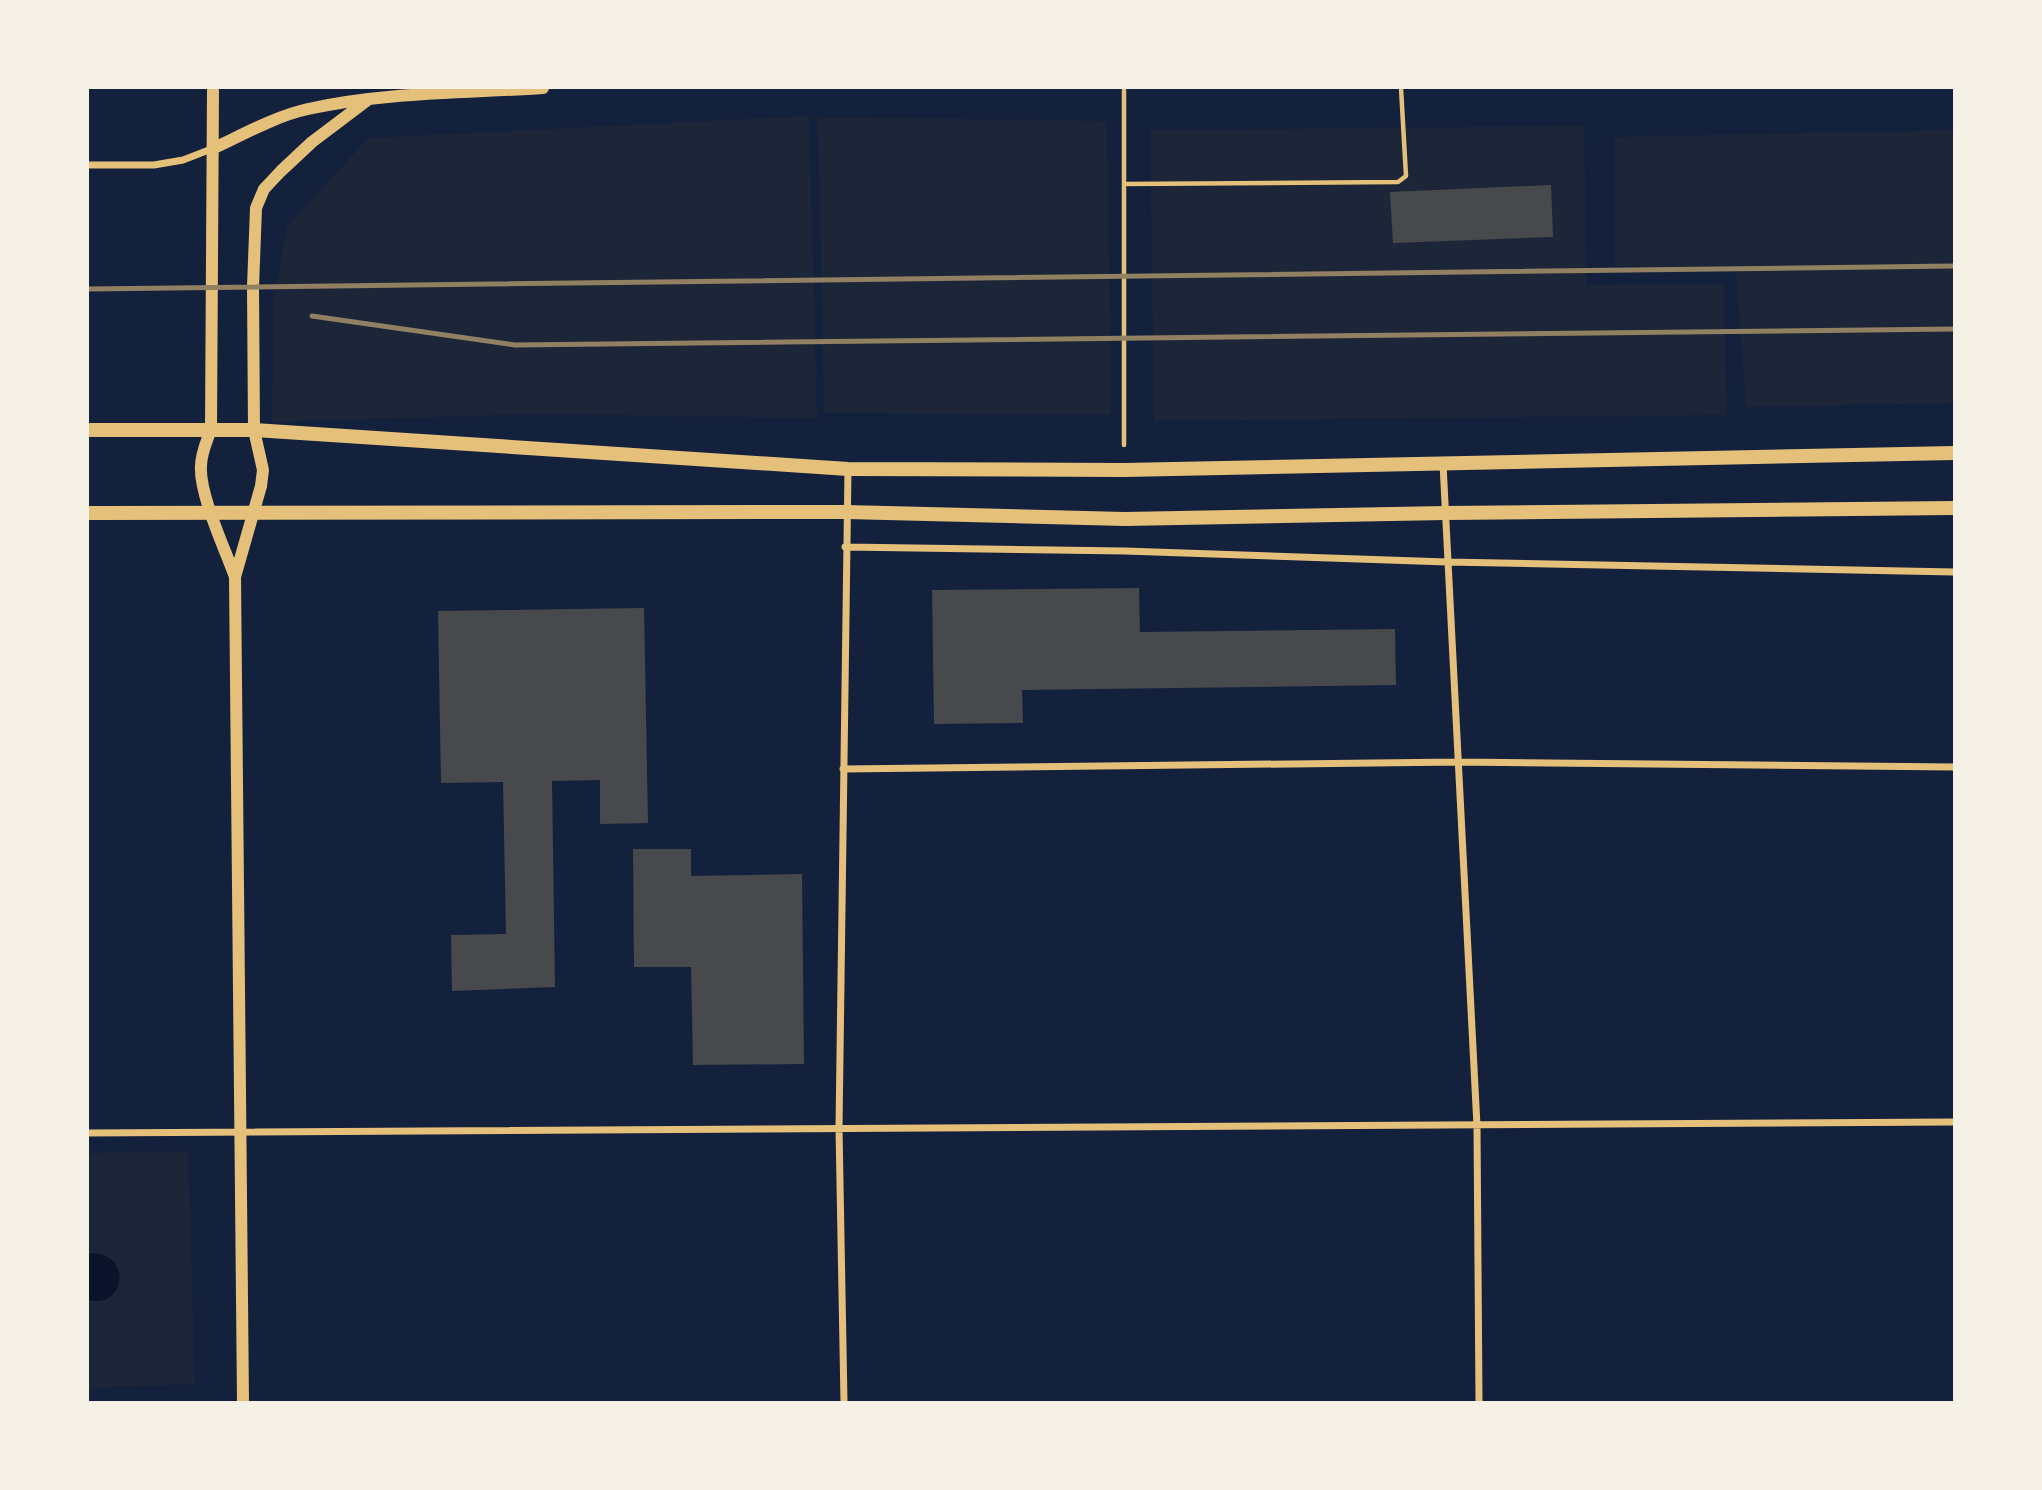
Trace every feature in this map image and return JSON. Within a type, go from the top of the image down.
[{"type":"main road","points":[[88,430],[254,430],[848,469],[1124,470],[1955,453]]},
{"type":"main road","points":[[88,513],[846,512],[1125,519],[1955,508]]},
{"type":"street","points":[[213,88],[211,429],[200,469],[212,513],[235,577]]},
{"type":"street","points":[[88,165],[154,165],[183,160],[306,109],[369,99],[543,88]]},
{"type":"street","points":[[243,1402],[235,577],[261,486],[263,470],[254,430],[253,286],[256,208],[264,189],[281,171],[312,142],[369,99]]},
{"type":"street","points":[[1443,464],[1477,1126],[1479,1402]]},
{"type":"street","points":[[844,1402],[839,1128],[848,469]]},
{"type":"street","points":[[845,547],[1125,551],[1447,562],[1955,572]]},
{"type":"street","points":[[843,769],[1458,762],[1955,767]]},
{"type":"street","points":[[88,1133],[1955,1122]]},
{"type":"path","points":[[1124,470],[1125,88]]},
{"type":"path","points":[[1124,184],[1398,182],[1405,176],[1401,88]]},
{"type":"shaded area","points":[[809,116],[817,418],[537,414],[272,422],[274,299],[287,227],[368,138]]},
{"type":"shaded area","points":[[818,117],[1107,121],[1111,414],[824,413]]},
{"type":"shaded area","points":[[1584,126],[1587,285],[1724,284],[1726,415],[1154,421],[1150,130]]},
{"type":"shaded area","points":[[1954,130],[1954,403],[1746,407],[1736,268],[1615,266],[1614,137]]},
{"type":"shaded area","points":[[188,1151],[195,1384],[88,1388],[88,1153]]},
{"type":"shaded area","points":[[94,1253],[115,1263],[119,1272],[116,1291],[100,1301],[88,1300],[88,1254]]},
{"type":"building","points":[[1551,185],[1553,237],[1393,243],[1390,192]]},
{"type":"building","points":[[1139,588],[1140,632],[1395,629],[1396,685],[1022,690],[1023,723],[934,724],[932,590]]},
{"type":"building","points":[[644,608],[648,823],[600,824],[600,780],[552,781],[555,987],[452,991],[451,935],[506,934],[503,782],[441,783],[438,611]]},
{"type":"building","points":[[633,849],[691,849],[691,876],[802,874],[804,1064],[693,1065],[691,967],[634,967]]},
{"type":"railway","points":[[88,289],[1954,266]]},
{"type":"railway","points":[[312,316],[515,345],[1954,329]]}]
